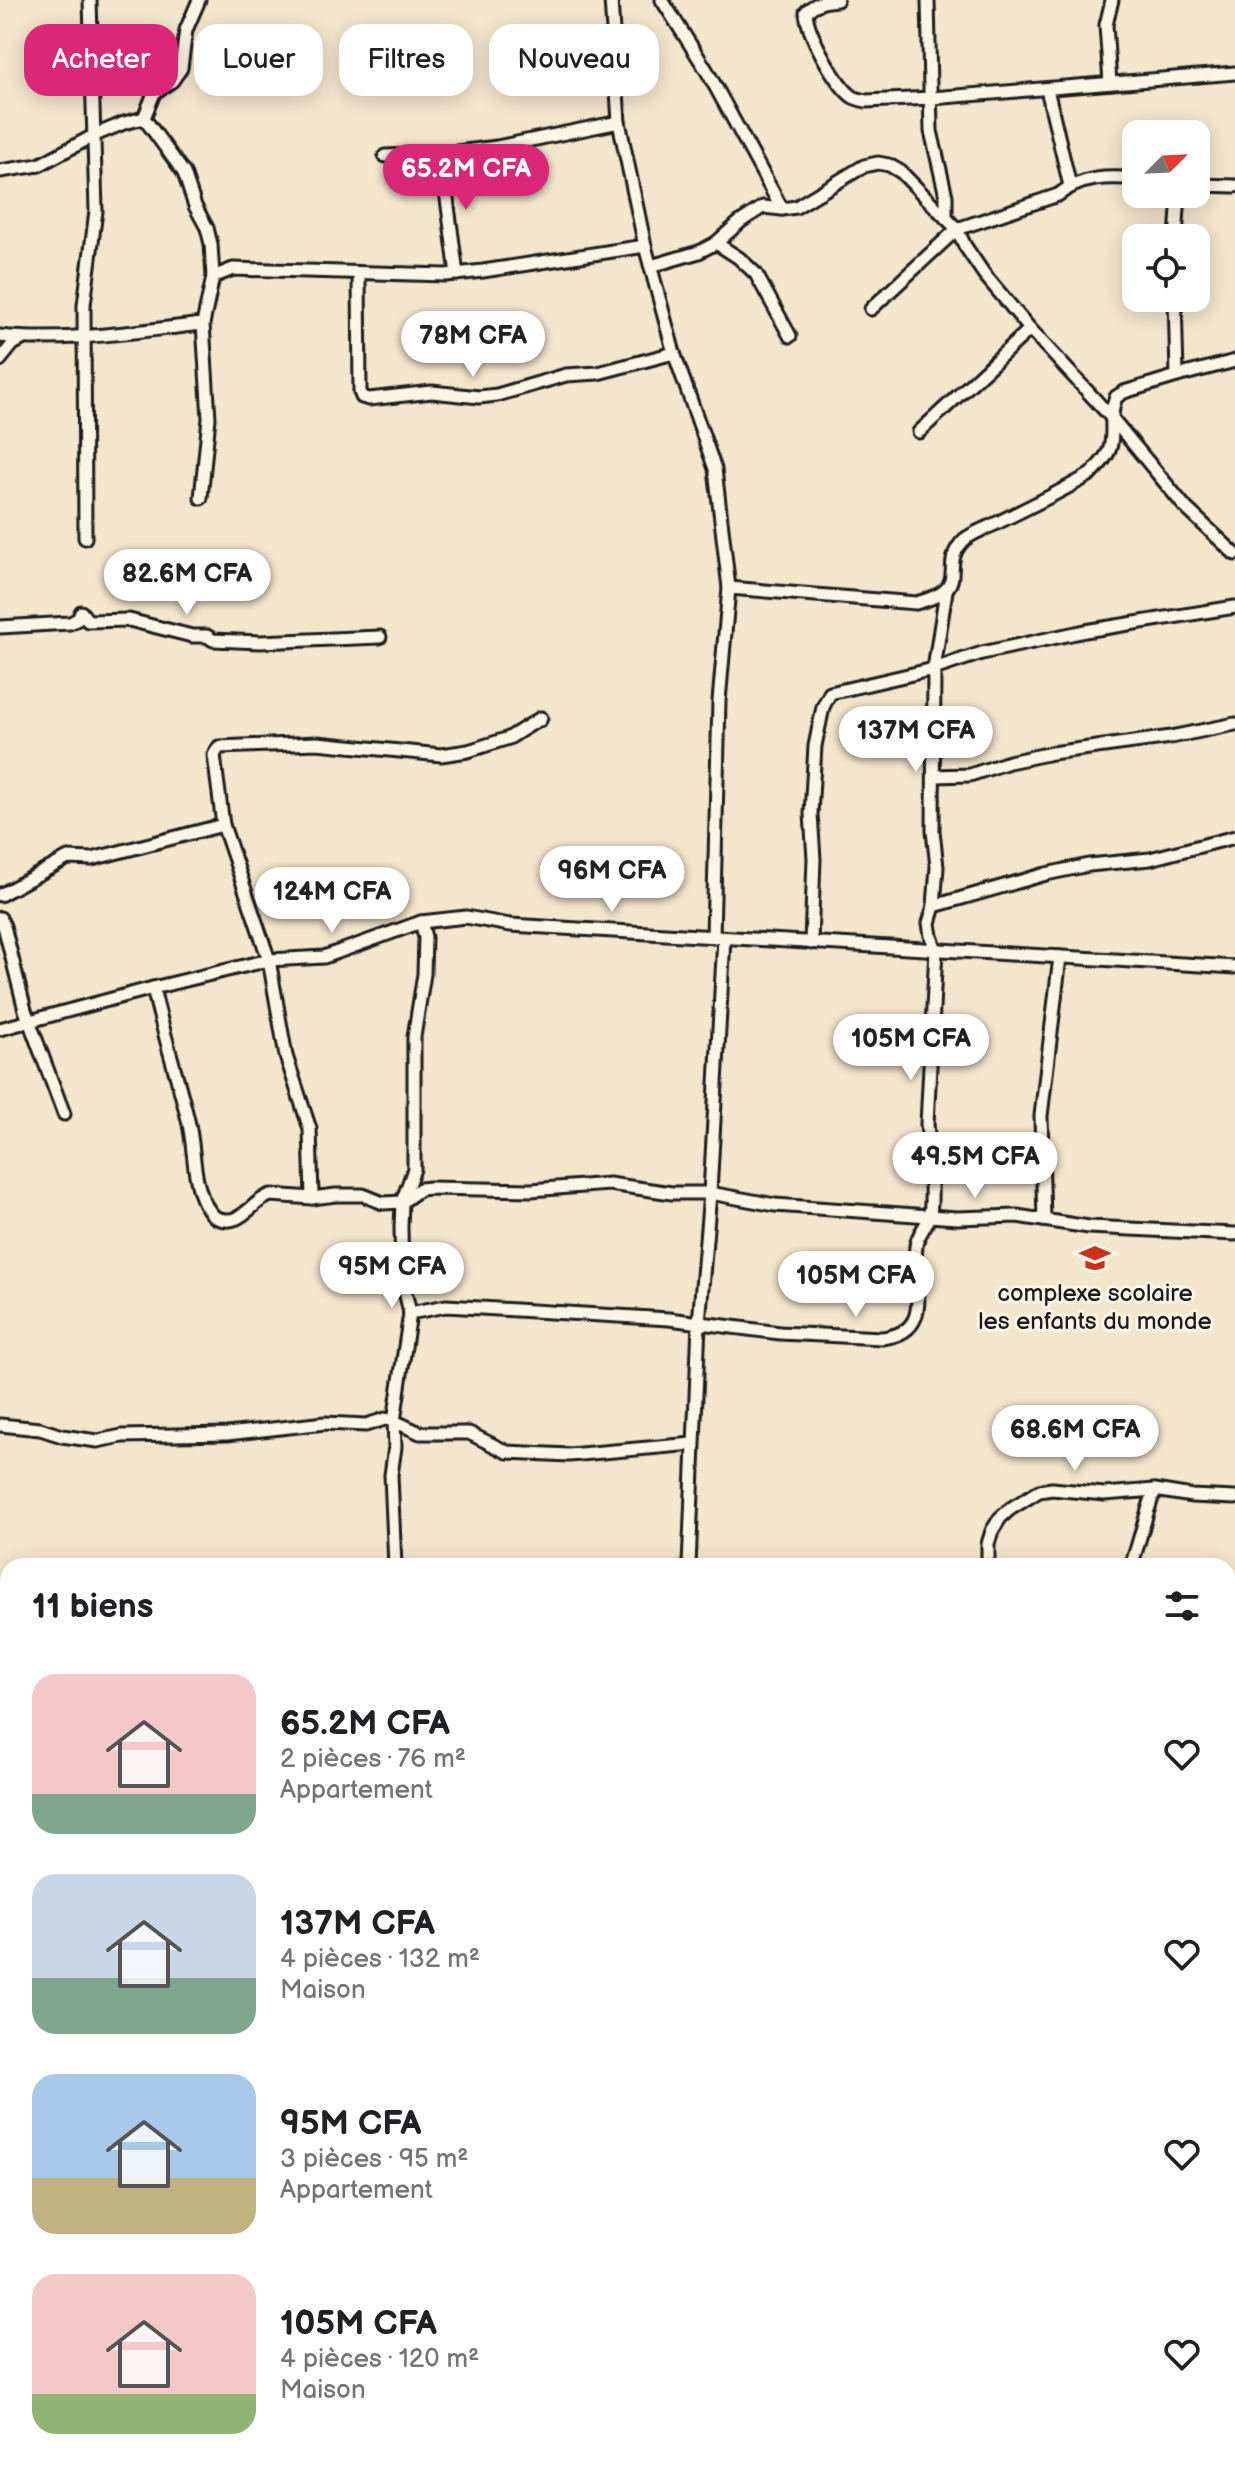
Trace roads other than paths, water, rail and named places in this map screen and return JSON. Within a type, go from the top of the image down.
[{"type":"street","points":[[85,538],[84,305],[96,211],[90,0]]},
{"type":"street","points":[[144,118],[154,93],[172,81],[181,68],[186,30],[199,0]]},
{"type":"street","points":[[611,0],[619,122],[645,246],[674,353],[715,469],[729,588],[719,701],[718,937],[710,1193],[699,1323],[689,1558]]},
{"type":"street","points":[[662,0],[707,71],[782,209]]},
{"type":"street","points":[[837,0],[812,6],[806,12],[806,23],[818,48],[855,99],[932,98],[1235,73]]},
{"type":"street","points":[[928,0],[931,131],[946,196],[946,218]]},
{"type":"street","points":[[1110,83],[1106,25],[1112,0]]},
{"type":"street","points":[[1047,89],[1070,186]]},
{"type":"street","points":[[0,171],[39,165],[95,135],[144,118]]},
{"type":"street","points":[[144,118],[184,173],[211,244],[213,277],[203,324],[209,418],[201,498]]},
{"type":"street","points":[[385,156],[441,154],[497,147],[619,122]]},
{"type":"street","points":[[441,154],[457,274]]},
{"type":"street","points":[[651,266],[699,252],[716,243],[763,207],[796,207],[864,166],[878,163],[889,165],[901,172],[957,229],[984,274],[1030,329],[1111,417],[1186,508],[1235,554]]},
{"type":"street","points":[[871,309],[957,229],[1058,195],[1070,186],[1099,178],[1122,179]]},
{"type":"street","points":[[1210,185],[1235,186]]},
{"type":"street","points":[[716,243],[756,274],[790,336]]},
{"type":"street","points":[[213,277],[233,269],[457,274],[645,246]]},
{"type":"street","points":[[359,274],[360,392],[362,397],[369,399],[432,392],[479,397],[497,395],[566,375],[598,373],[674,353]]},
{"type":"street","points":[[1175,312],[1177,376]]},
{"type":"street","points":[[0,336],[22,339],[85,337],[203,324]]},
{"type":"street","points":[[919,432],[1030,329]]},
{"type":"street","points":[[0,360],[13,344],[22,339]]},
{"type":"street","points":[[410,1313],[446,1306],[610,1315],[780,1333],[882,1338],[904,1333],[910,1327],[917,1310],[916,1246],[930,1216],[927,1124],[936,950],[929,923],[934,906],[937,867],[933,831],[934,669],[953,561],[966,538],[1091,474],[1110,448],[1111,417],[1116,397],[1124,392],[1235,361]]},
{"type":"street","points":[[729,588],[916,603],[938,597],[946,591]]},
{"type":"street","points":[[811,943],[814,859],[811,814],[815,746],[826,698],[835,691],[934,669],[982,653],[1085,631],[1235,607]]},
{"type":"street","points":[[0,627],[70,623],[78,619],[81,612],[88,621],[129,620],[192,636],[207,636],[213,640],[260,642],[380,637]]},
{"type":"street","points":[[312,1198],[310,1129],[286,1056],[269,960],[223,825],[214,755],[219,747],[317,743],[441,755],[509,738],[540,720]]},
{"type":"street","points":[[934,776],[970,775],[1009,762],[1052,753],[1171,737],[1235,724]]},
{"type":"street","points":[[0,895],[68,858],[92,859],[223,825]]},
{"type":"street","points":[[934,906],[1046,874],[1089,865],[1150,859],[1235,837]]},
{"type":"street","points":[[0,1029],[269,960],[324,957],[421,922],[466,917],[510,925],[1235,967]]},
{"type":"street","points":[[0,918],[29,1021],[64,1114]]},
{"type":"street","points":[[395,1558],[391,1475],[395,1447],[394,1421],[410,1313],[402,1278],[402,1202],[414,1169],[414,1037],[425,961],[425,937],[421,922]]},
{"type":"street","points":[[1044,1220],[1041,1116],[1060,957]]},
{"type":"street","points":[[153,988],[188,1122],[198,1183],[209,1211],[219,1219],[244,1215],[265,1196],[271,1195],[312,1198],[363,1195],[383,1203],[402,1202],[420,1189],[430,1188],[531,1190],[609,1184],[672,1193],[710,1193],[775,1205],[930,1216],[1017,1216],[1133,1231],[1235,1234]]},
{"type":"street","points":[[0,1425],[40,1429],[97,1441],[122,1436],[227,1434],[325,1423],[366,1425],[385,1419],[420,1433],[469,1433],[507,1452],[569,1455],[693,1444]]},
{"type":"street","points":[[988,1558],[988,1544],[1000,1518],[1039,1491],[1052,1489],[1104,1494],[1155,1490],[1235,1498]]},
{"type":"street","points":[[1135,1558],[1144,1517],[1155,1490]]},
{"type":"place","name":"complexe scolaire les enfants du monde","points":[[1095,1258]]}]
